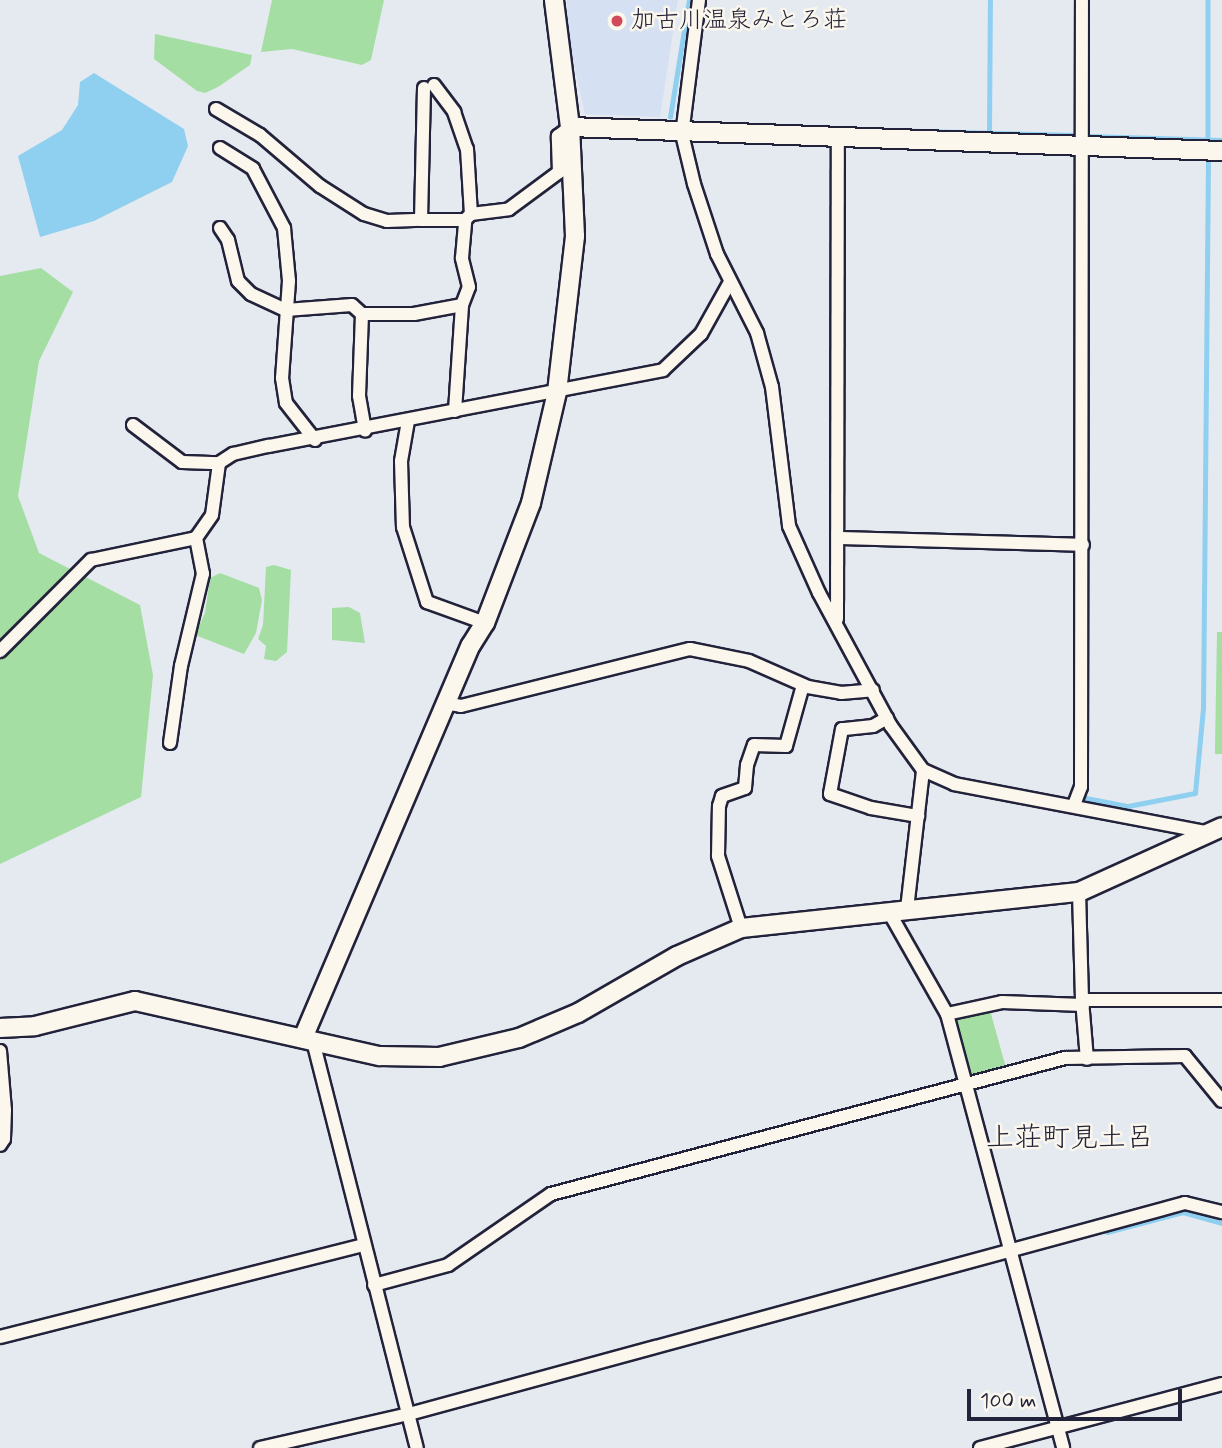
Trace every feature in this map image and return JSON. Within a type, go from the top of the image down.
[{"type":"street","points":[[418,1448],[308,1039],[450,704],[471,645],[485,623],[531,503],[557,392],[575,236],[570,127],[554,0]]},
{"type":"street","points":[[699,0],[682,134],[694,184],[730,282],[757,333],[772,387],[789,526],[887,718],[923,770],[954,784],[1074,805],[1107,816],[1217,830]]},
{"type":"street","points":[[1074,805],[1082,787],[1085,147],[1082,0]]},
{"type":"street","points":[[421,220],[429,87],[454,112],[467,149],[468,217],[462,258],[469,286],[462,304],[455,411]]},
{"type":"street","points":[[216,109],[260,135],[320,186],[364,214],[387,221],[468,217],[509,209],[559,172],[558,136],[570,127],[838,140],[1222,151]]},
{"type":"street","points":[[837,624],[838,140]]},
{"type":"street","points":[[220,148],[253,169],[281,221],[288,251],[286,310],[281,351],[286,403],[315,439]]},
{"type":"street","points":[[220,228],[228,240],[238,281],[251,294],[286,310],[352,305],[362,314],[414,314],[462,304]]},
{"type":"street","points":[[133,425],[182,462],[219,463],[233,454],[663,370],[701,334],[730,282]]},
{"type":"street","points":[[362,314],[359,396],[365,430]]},
{"type":"street","points":[[408,421],[401,461],[403,527],[427,603],[485,623]]},
{"type":"street","points":[[0,652],[91,560],[196,538],[212,515],[219,463]]},
{"type":"street","points":[[170,743],[202,574],[196,538]]},
{"type":"street","points":[[838,538],[1083,545]]},
{"type":"street","points":[[450,704],[461,706],[690,649],[749,661],[803,685],[841,693],[873,690]]},
{"type":"street","points":[[741,928],[718,856],[719,806],[722,796],[746,788],[747,765],[754,745],[786,746],[803,685]]},
{"type":"street","points":[[887,718],[873,726],[842,729],[830,794],[871,808],[918,816]]},
{"type":"street","points":[[923,770],[918,816],[898,910],[947,1014],[1063,1448]]},
{"type":"street","points":[[0,1028],[35,1026],[135,1001],[407,1060],[439,1057],[519,1038],[578,1013],[677,956],[741,928],[835,922],[898,910],[1079,892],[1217,830]]},
{"type":"street","points":[[1079,892],[1087,1059]]},
{"type":"street","points":[[947,1014],[1002,1002],[1222,1000]]},
{"type":"street","points":[[0,1051],[5,1110],[4,1139],[0,1145]]},
{"type":"street","points":[[374,1285],[448,1265],[551,1194],[1065,1058],[1185,1056],[1222,1101]]},
{"type":"street","points":[[260,1448],[409,1413],[1012,1252],[1185,1203],[1222,1212]]},
{"type":"street","points":[[0,1337],[363,1245]]},
{"type":"street","points":[[980,1448],[1222,1384]]},
{"type":"shaded area","points":[[567,0],[678,0],[660,117],[585,114],[568,38]]},
{"type":"green space","points":[[272,0],[384,0],[371,60],[362,65],[292,49],[261,52]]},
{"type":"green space","points":[[155,34],[252,55],[250,65],[218,87],[205,93],[197,91],[154,59]]},
{"type":"green space","points":[[41,268],[73,292],[39,361],[18,496],[39,553],[140,605],[153,675],[141,797],[0,864],[0,276]]},
{"type":"green space","points":[[274,565],[291,570],[287,652],[276,661],[264,659],[266,646],[258,639],[263,625],[266,567]]},
{"type":"green space","points":[[220,573],[259,588],[262,600],[256,633],[244,654],[195,635],[205,613],[210,578]]},
{"type":"green space","points":[[349,607],[360,613],[365,643],[332,640],[332,608]]},
{"type":"green space","points":[[1217,632],[1222,632],[1222,754],[1215,754]]},
{"type":"green space","points":[[990,1010],[1006,1068],[973,1077],[956,1023],[959,1017]]},
{"type":"water","points":[[94,73],[184,129],[188,146],[172,182],[94,221],[40,237],[18,156],[62,130],[78,105],[80,82]]},
{"type":"waterway","points":[[670,117],[689,0]]},
{"type":"waterway","points":[[989,132],[990,0]]},
{"type":"waterway","points":[[1208,0],[1208,146]]},
{"type":"waterway","points":[[883,130],[1075,135]]},
{"type":"waterway","points":[[1089,136],[1222,140]]},
{"type":"waterway","points":[[1082,803],[1086,798],[1128,806],[1195,793],[1203,709],[1208,155]]},
{"type":"waterway","points":[[1107,1232],[1183,1212],[1222,1223]]},
{"type":"place","name":"加古川温泉みとろ荘","points":[[617,21]]},
{"type":"district","name":"上荘町見土呂","points":[[1070,1139]]}]
